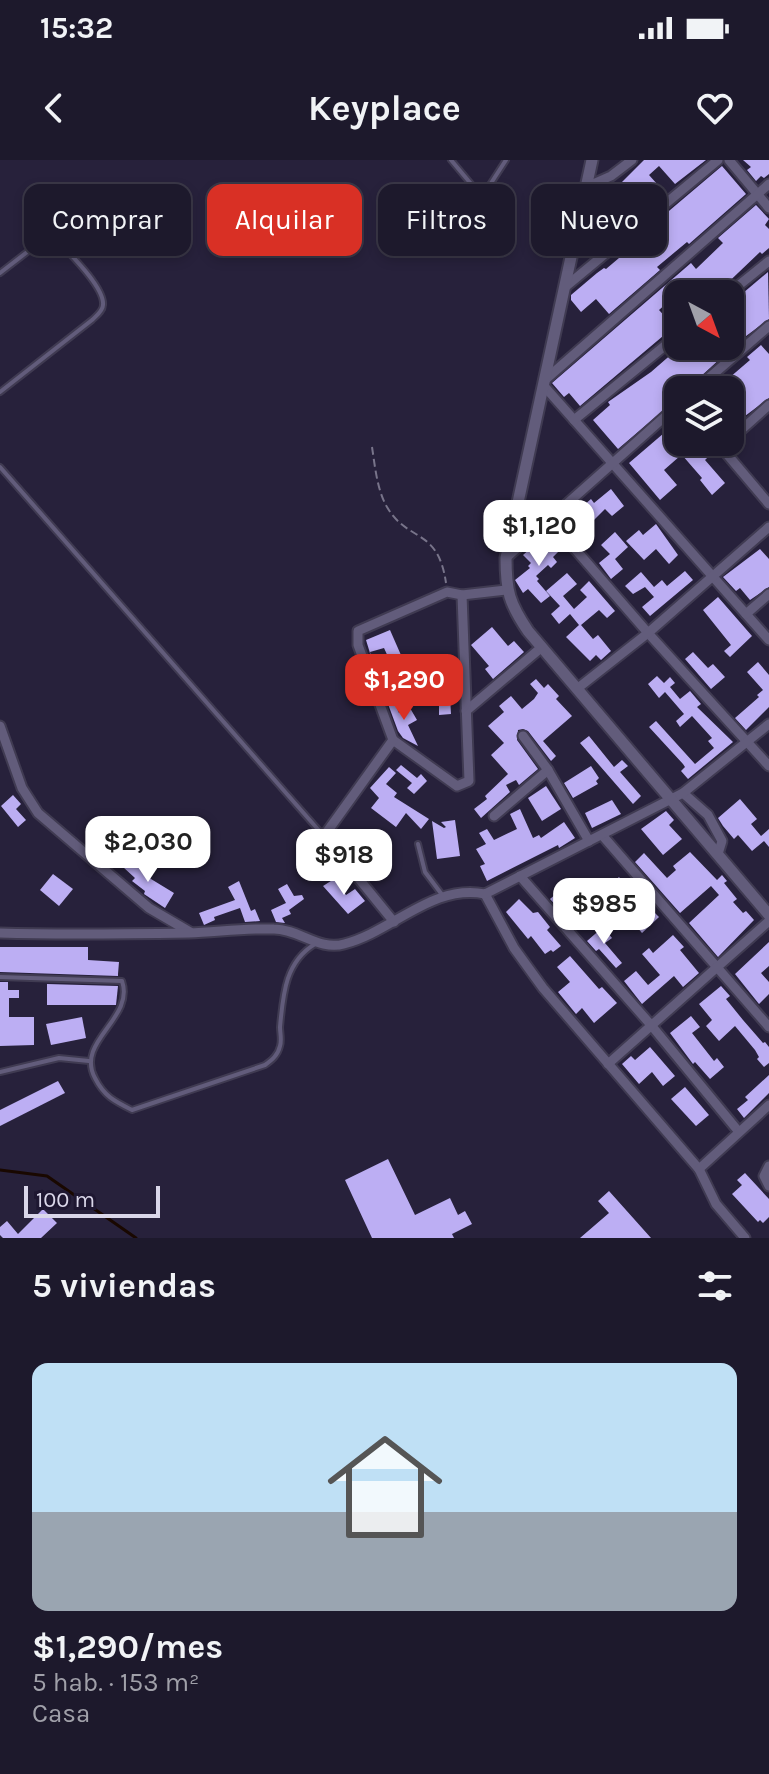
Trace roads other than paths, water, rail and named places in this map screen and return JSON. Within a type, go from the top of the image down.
[{"type":"street","points":[[587,184],[592,160]]},
{"type":"street","points":[[593,184],[611,176],[632,160]]},
{"type":"street","points":[[564,288],[718,160]]},
{"type":"street","points":[[729,160],[769,208]]},
{"type":"street","points":[[545,383],[769,184]]},
{"type":"street","points":[[571,256],[506,558],[506,590],[513,609],[542,647],[769,918],[608,1064]]},
{"type":"street","points":[[744,281],[769,261]]},
{"type":"street","points":[[711,376],[769,326]]},
{"type":"street","points":[[574,420],[664,346]]},
{"type":"street","points":[[545,383],[574,420],[769,640]]},
{"type":"street","points":[[744,428],[769,405]]},
{"type":"street","points":[[506,558],[664,417]]},
{"type":"street","points":[[729,456],[769,504]]},
{"type":"street","points":[[549,519],[769,766]]},
{"type":"street","points":[[578,688],[648,633],[769,527]]},
{"type":"street","points":[[462,595],[469,781],[459,787],[393,740],[358,645],[358,631],[447,592],[462,595],[506,590]]},
{"type":"street","points":[[746,614],[769,594]]},
{"type":"street","points":[[466,711],[542,647]]},
{"type":"street","points":[[0,933],[287,930],[317,943],[341,945],[443,896],[471,891],[485,894],[602,835],[683,793],[769,724]]},
{"type":"street","points":[[0,726],[22,788],[38,813],[149,908],[191,932]]},
{"type":"street","points":[[523,736],[548,770],[589,841]]},
{"type":"street","points":[[393,740],[324,836],[394,922]]},
{"type":"street","points":[[494,816],[548,770]]},
{"type":"street","points":[[683,793],[715,824],[722,841],[718,854]]},
{"type":"street","points":[[602,835],[769,1027]]},
{"type":"street","points":[[520,876],[651,1025],[739,1132]]},
{"type":"street","points":[[485,894],[526,966],[699,1169],[716,1204],[745,1238]]},
{"type":"street","points":[[699,1169],[769,1105]]},
{"type":"street","points":[[769,1166],[764,1176],[769,1186]]},
{"type":"lane","points":[[451,160],[477,191],[484,194],[506,160]]},
{"type":"lane","points":[[0,273],[44,239],[55,238],[79,263],[103,300],[101,310],[92,320],[0,392]]},
{"type":"lane","points":[[0,467],[324,836]]},
{"type":"lane","points":[[418,844],[425,872],[443,896]]},
{"type":"lane","points":[[0,977],[122,981],[125,995],[116,1017],[98,1040],[89,1061],[93,1075],[107,1098],[132,1110],[265,1065],[276,1056],[281,1044],[286,983],[296,958],[317,943]]},
{"type":"lane","points":[[0,1072],[59,1058],[89,1061]]},
{"type":"waterway","points":[[0,1170],[47,1176],[136,1238]]}]
